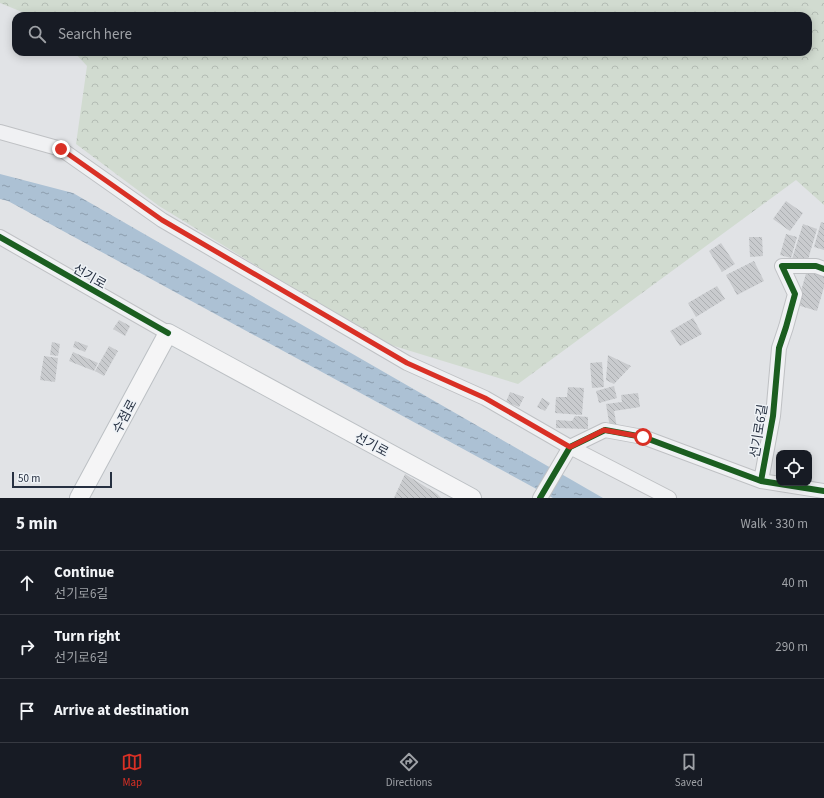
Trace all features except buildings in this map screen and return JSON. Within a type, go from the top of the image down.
[{"type":"main road","name":"수점로","points":[[79,498],[168,333]]},
{"type":"main road","name":"선기로","points":[[168,333],[472,498]]},
{"type":"street","points":[[0,132],[61,149],[169,224],[407,363],[485,398],[570,447],[668,498]]},
{"type":"street","name":"선기로","points":[[0,237],[168,333]]},
{"type":"street","name":"선기로6길","points":[[570,447],[604,430],[643,437],[761,481],[773,416],[779,348],[795,294],[782,266],[816,266],[824,269]]},
{"type":"street","points":[[540,498],[570,447]]},
{"type":"street","points":[[761,481],[824,491]]},
{"type":"green space","points":[[0,0],[824,0],[824,205],[796,180],[518,384],[381,342],[159,206],[76,144],[87,66],[78,56],[812,56],[812,12],[22,12],[0,3]]},
{"type":"water","points":[[0,174],[73,193],[603,498],[553,498],[8,201],[0,199]]},
{"type":"cycle path","points":[[0,237],[168,333]]},
{"type":"cycle path","points":[[761,481],[773,416],[779,348],[795,294],[782,266],[816,266],[824,269]]},
{"type":"cycle path","points":[[540,498],[570,447],[605,430],[643,437],[761,481],[824,491]]},
{"type":"route","points":[[61,149],[162,220],[407,363],[485,398],[570,447],[604,430],[643,437]]}]
